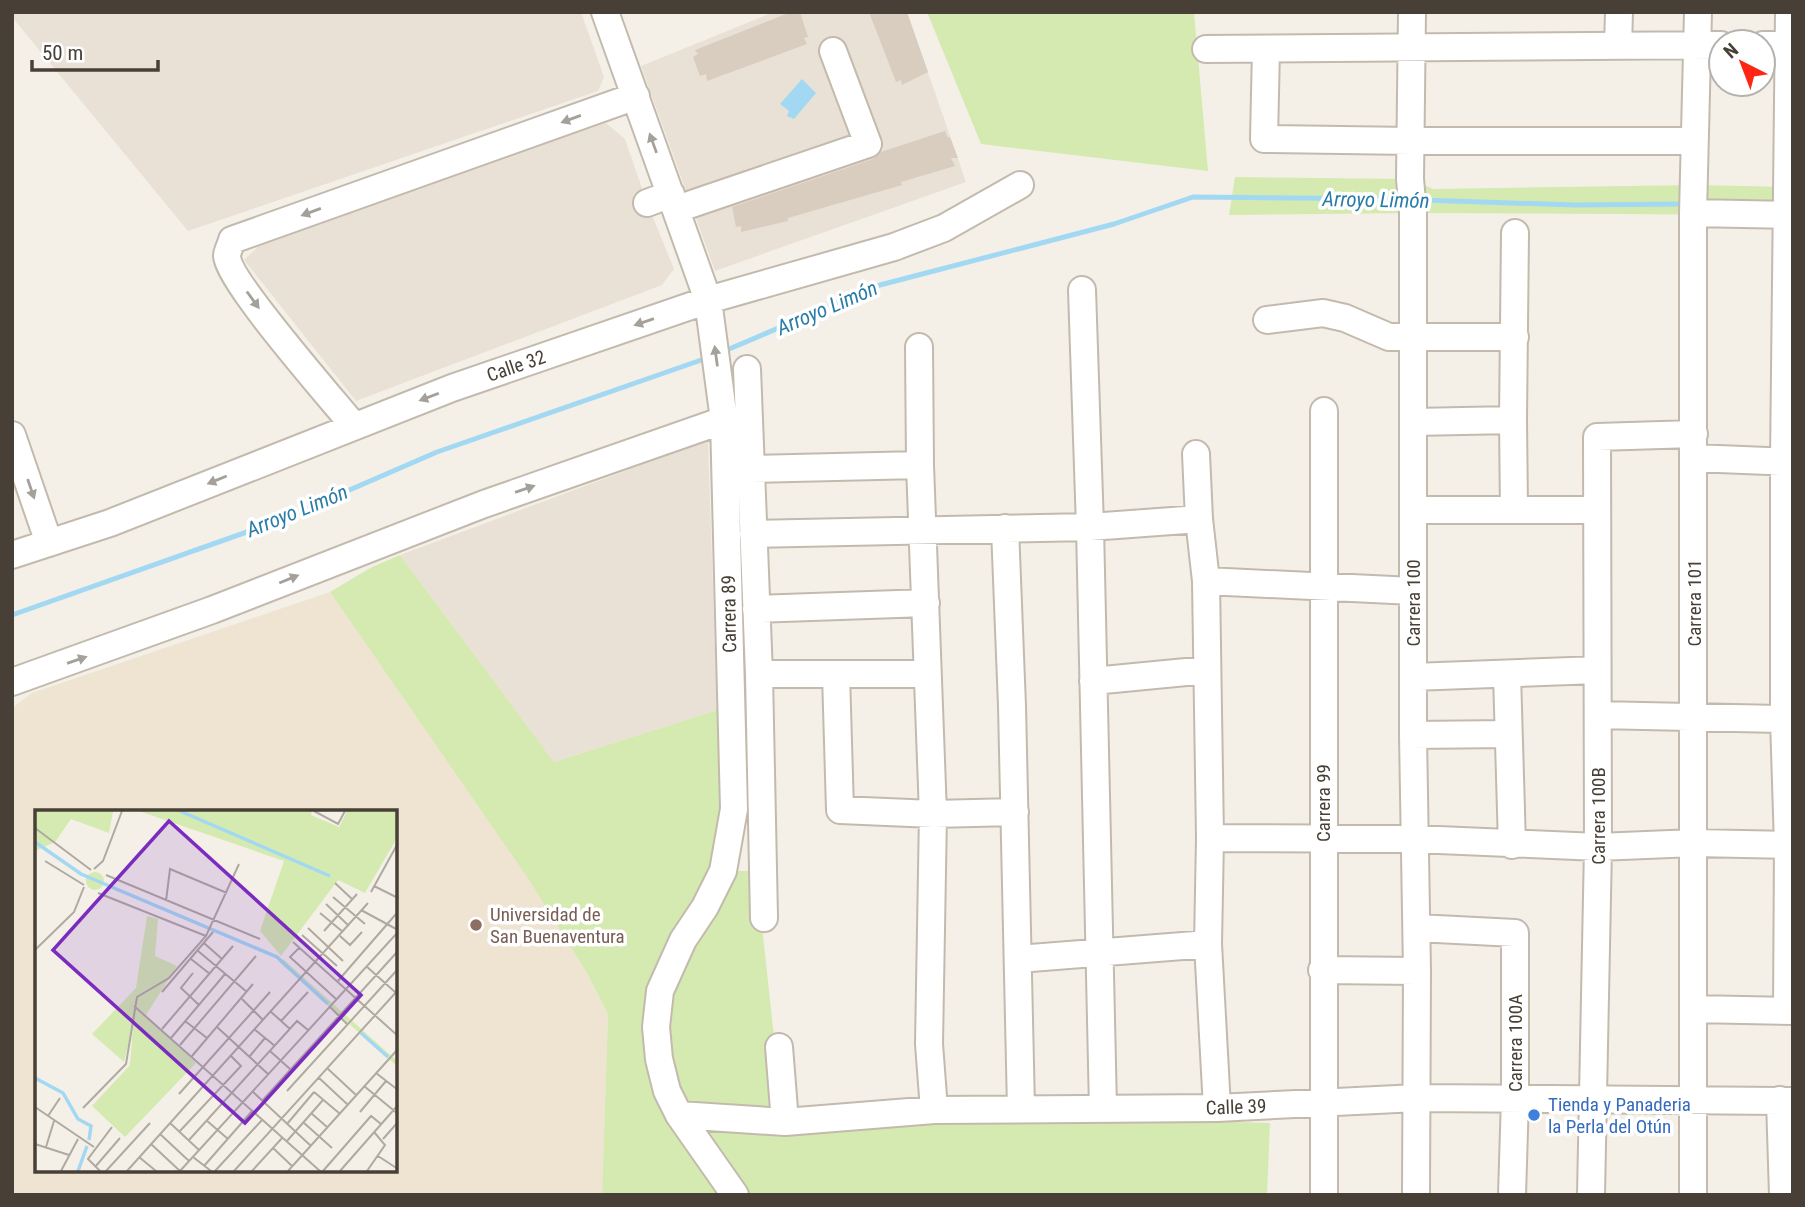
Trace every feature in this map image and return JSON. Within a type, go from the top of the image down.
[{"type":"street","name":"Carrera 89","points":[[605,12],[636,96],[665,202],[709,306],[723,410],[734,809],[723,872],[705,907],[683,940],[660,991],[656,1027],[659,1059],[667,1091],[679,1115],[735,1195]]},
{"type":"street","name":"Carrera 100","points":[[1412,12],[1410,179],[1413,213],[1416,1195]]},
{"type":"street","points":[[1618,46],[1619,12]]},
{"type":"street","name":"Carrera 101","points":[[1698,12],[1707,39]]},
{"type":"street","points":[[1693,1009],[1790,1011],[1791,845],[1784,719],[1789,461],[1789,208],[1782,45],[1789,12]]},
{"type":"street","points":[[1206,49],[1707,45]]},
{"type":"street","points":[[1266,49],[1265,139],[1694,141]]},
{"type":"street","points":[[665,202],[868,144],[833,51]]},
{"type":"street","name":"Carrera 101","points":[[1693,1195],[1693,213],[1694,141],[1707,58]]},
{"type":"street","points":[[354,426],[252,300],[231,267],[227,254],[232,240],[404,167],[636,96]]},
{"type":"street","name":"Calle 32","points":[[12,555],[110,523],[465,383],[894,247],[944,228],[1020,185]]},
{"type":"street","points":[[1693,213],[1789,208]]},
{"type":"street","points":[[1514,510],[1515,233]]},
{"type":"street","points":[[1082,290],[1103,1108]]},
{"type":"street","points":[[1268,320],[1323,313],[1345,318],[1389,337],[1515,337]]},
{"type":"street","points":[[919,347],[920,465],[933,814],[929,1044],[934,1110]]},
{"type":"street","points":[[747,369],[759,674],[764,918]]},
{"type":"street","points":[[12,682],[486,513],[723,410]]},
{"type":"street","name":"Carrera 99","points":[[1324,411],[1324,1195]]},
{"type":"street","points":[[1413,422],[1513,420]]},
{"type":"street","points":[[12,435],[49,543]]},
{"type":"street","name":"Carrera 100B","points":[[1591,1195],[1598,847],[1597,437],[1694,446]]},
{"type":"street","points":[[1694,446],[1789,461]]},
{"type":"street","points":[[1196,454],[1199,519],[1206,581],[1208,944],[1217,1108]]},
{"type":"street","points":[[751,469],[920,465]]},
{"type":"street","points":[[1413,510],[1597,510]]},
{"type":"street","points":[[753,534],[1090,527],[1199,519]]},
{"type":"street","points":[[1005,528],[1021,1109]]},
{"type":"street","points":[[1206,581],[1413,591]]},
{"type":"street","points":[[756,609],[926,603]]},
{"type":"street","points":[[1093,681],[1207,670]]},
{"type":"street","points":[[1413,677],[1597,670]]},
{"type":"street","points":[[759,674],[927,674]]},
{"type":"street","points":[[836,674],[840,810],[933,814],[1014,811]]},
{"type":"street","points":[[1507,674],[1512,845]]},
{"type":"street","points":[[1598,715],[1784,719]]},
{"type":"street","points":[[1413,735],[1508,734]]},
{"type":"street","points":[[1209,838],[1415,839],[1598,847],[1694,843],[1791,845]]},
{"type":"street","name":"Carrera 100A","points":[[1417,928],[1515,933],[1512,1195]]},
{"type":"street","points":[[1018,959],[1208,944]]},
{"type":"street","points":[[1322,970],[1417,971]]},
{"type":"street","points":[[779,1047],[785,1122]]},
{"type":"street","name":"Calle 39","points":[[679,1115],[785,1122],[934,1110],[1217,1108],[1417,1098],[1786,1100]]},
{"type":"street","points":[[1783,1195],[1786,1100]]},
{"type":"shaded area","points":[[12,12],[581,12],[604,77],[598,91],[188,231],[12,17]]},
{"type":"shaded area","points":[[774,12],[907,12],[966,182],[715,271],[641,66]]},
{"type":"shaded area","points":[[606,123],[625,139],[674,269],[662,285],[356,401],[244,260],[265,240]]},
{"type":"shaded area","points":[[708,440],[717,710],[554,762],[400,555]]},
{"type":"shaded area","name":"Universidad de San Buenaventura","points":[[330,592],[527,877],[587,973],[608,1014],[602,1195],[12,1195],[12,708],[32,693]]},
{"type":"green space","points":[[927,12],[1194,12],[1208,171],[981,144]]},
{"type":"green space","points":[[1235,177],[1410,179],[1433,189],[1695,185],[1793,187],[1793,215],[1229,215]]},
{"type":"green space","points":[[400,555],[554,762],[717,710],[723,871],[756,871],[782,1110],[1270,1123],[1267,1195],[602,1195],[608,1014],[587,973],[527,877],[330,592],[370,568]]},
{"type":"water","points":[[802,79],[816,93],[794,119],[787,116],[789,111],[780,104]]},
{"type":"building","points":[[791,12],[800,12],[808,37],[804,38],[807,44],[707,81],[706,74],[700,76],[693,57],[698,54],[695,50]]},
{"type":"building","points":[[869,12],[907,12],[928,72],[902,85],[901,80],[896,82]]},
{"type":"building","points":[[945,131],[958,158],[951,158],[955,166],[901,182],[902,185],[788,218],[788,221],[741,232],[741,226],[736,227],[732,207],[873,159],[881,152]]},
{"type":"waterway","name":"Arroyo Limón","points":[[722,352],[880,285],[1114,224],[1193,197],[1404,199]]},
{"type":"waterway","name":"Arroyo Limón","points":[[1421,200],[1575,205],[1680,204]]},
{"type":"waterway","name":"Arroyo Limón","points":[[12,615],[278,521],[437,452],[707,358]]},
{"type":"place","name":"Universidad de San Buenaventura","points":[[476,925]]},
{"type":"place","name":"Tienda y Panaderia la Perla del Otún","points":[[1534,1115]]}]
